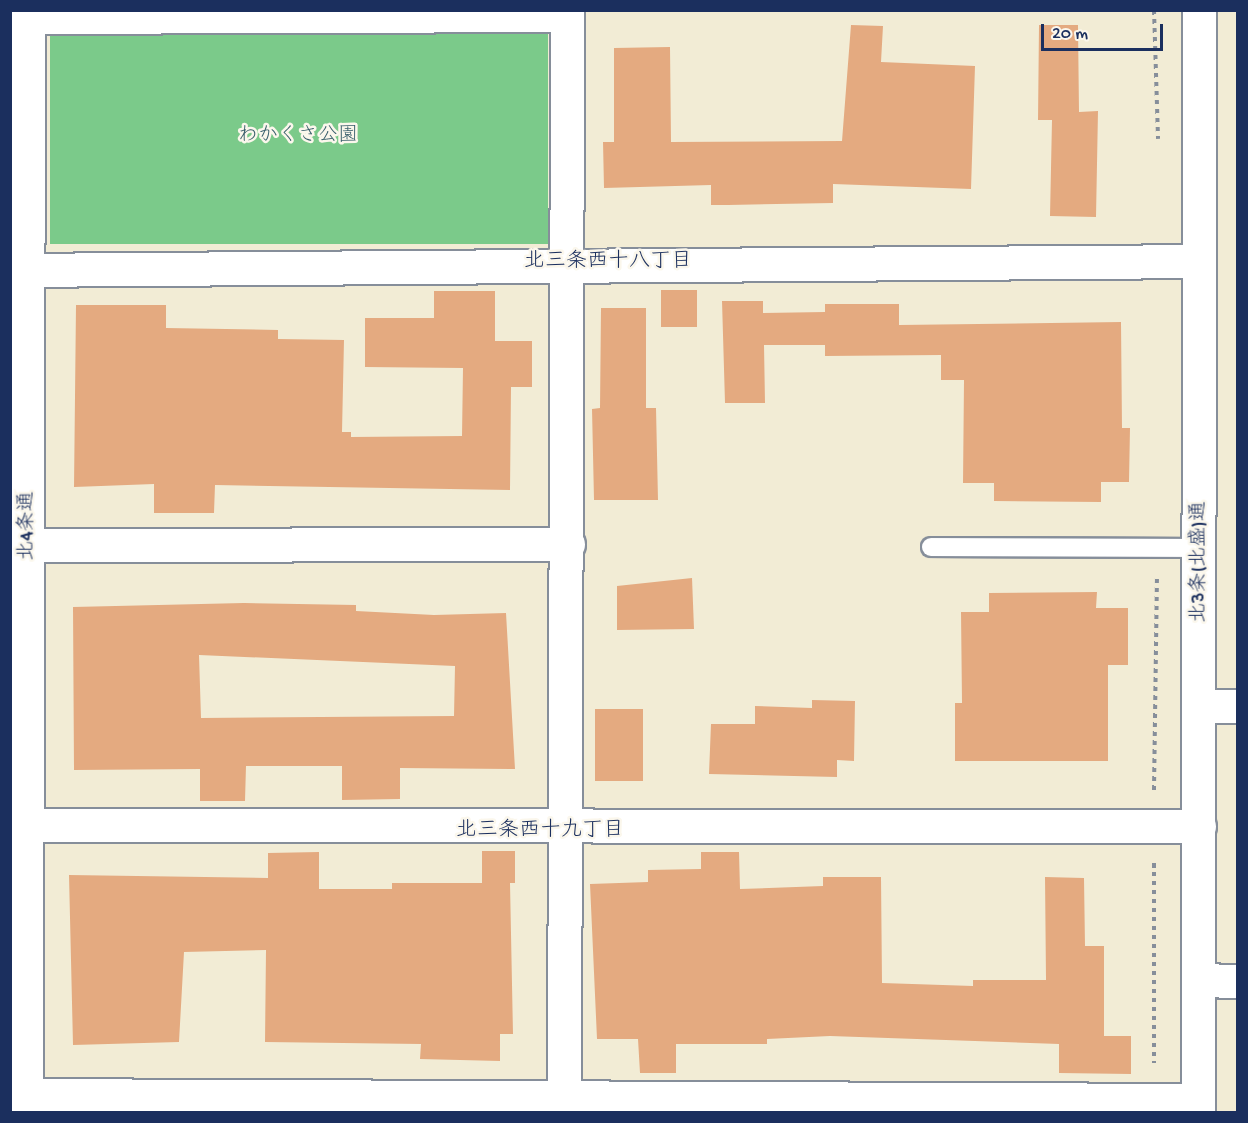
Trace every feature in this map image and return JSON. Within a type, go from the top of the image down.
[{"type":"street","name":"北3条(北盛)通","points":[[1198,1106],[1199,10]]},
{"type":"street","points":[[28,14],[567,13],[568,544],[562,824],[565,1105]]},
{"type":"street","name":"北4条通","points":[[21,1101],[18,825],[20,270],[28,14]]},
{"type":"street","points":[[20,270],[1199,261]]},
{"type":"street","points":[[19,545],[568,544]]},
{"type":"street","points":[[1200,706],[1238,706]]},
{"type":"street","points":[[18,825],[1199,826]]},
{"type":"street","points":[[1198,981],[1238,981]]},
{"type":"street","points":[[21,1101],[1198,1106]]},
{"type":"lane","points":[[931,547],[1200,548]]},
{"type":"green space","name":"わかくさ公園","points":[[50,25],[548,25],[548,244],[50,244]]},
{"type":"building","points":[[851,25],[883,26],[881,62],[975,66],[971,189],[833,184],[833,203],[711,205],[711,185],[604,188],[603,142],[614,142],[614,48],[670,47],[671,142],[842,141]]},
{"type":"building","points":[[1039,25],[1078,25],[1079,112],[1098,111],[1096,217],[1050,216],[1052,120],[1038,120]]},
{"type":"building","points":[[661,290],[697,290],[697,327],[661,327]]},
{"type":"building","points":[[434,291],[495,291],[495,341],[532,341],[532,387],[511,387],[510,490],[215,485],[214,513],[154,513],[154,484],[74,487],[76,305],[166,305],[166,328],[278,330],[278,339],[344,340],[342,432],[351,432],[351,437],[462,436],[463,368],[365,367],[365,318],[434,318]]},
{"type":"building","points":[[722,301],[763,301],[763,313],[825,312],[825,304],[899,304],[899,325],[1121,322],[1122,428],[1130,428],[1129,482],[1101,482],[1101,502],[994,501],[994,483],[963,483],[964,380],[941,380],[941,355],[825,356],[825,345],[764,345],[765,403],[725,403]]},
{"type":"building","points":[[601,308],[646,308],[646,408],[656,408],[658,500],[594,500],[592,409],[600,408]]},
{"type":"building","points":[[692,578],[694,629],[617,630],[617,586]]},
{"type":"building","points":[[1097,592],[1096,608],[1128,608],[1128,665],[1108,665],[1108,761],[955,761],[955,703],[962,703],[961,612],[989,612],[989,593]]},
{"type":"building","points":[[244,603],[356,605],[356,611],[434,615],[506,613],[515,769],[400,768],[400,799],[342,800],[342,766],[246,766],[245,801],[200,801],[200,769],[74,770],[73,607]],"holes":[[[199,655],[455,666],[454,716],[201,718]]]},
{"type":"building","points":[[812,700],[855,701],[854,761],[837,760],[837,777],[709,774],[711,724],[755,724],[755,706],[812,708]]},
{"type":"building","points":[[595,709],[643,709],[643,781],[595,781]]},
{"type":"building","points":[[482,851],[515,851],[515,883],[510,883],[513,1034],[500,1034],[500,1061],[420,1059],[421,1044],[265,1042],[266,950],[184,952],[179,1042],[73,1045],[69,875],[268,878],[268,853],[319,852],[319,889],[392,889],[392,883],[482,883]]},
{"type":"building","points":[[701,852],[739,852],[740,889],[823,886],[823,877],[881,877],[882,983],[973,986],[973,980],[1046,980],[1045,877],[1084,878],[1085,946],[1104,946],[1104,1036],[1131,1036],[1131,1074],[1059,1073],[1059,1044],[830,1036],[767,1039],[767,1044],[676,1044],[676,1073],[640,1073],[638,1039],[597,1039],[590,884],[648,882],[648,870],[701,869]]},
{"type":"district","name":"北三条西十八丁目","points":[[608,263]]},
{"type":"district","name":"北三条西十九丁目","points":[[540,832]]}]
